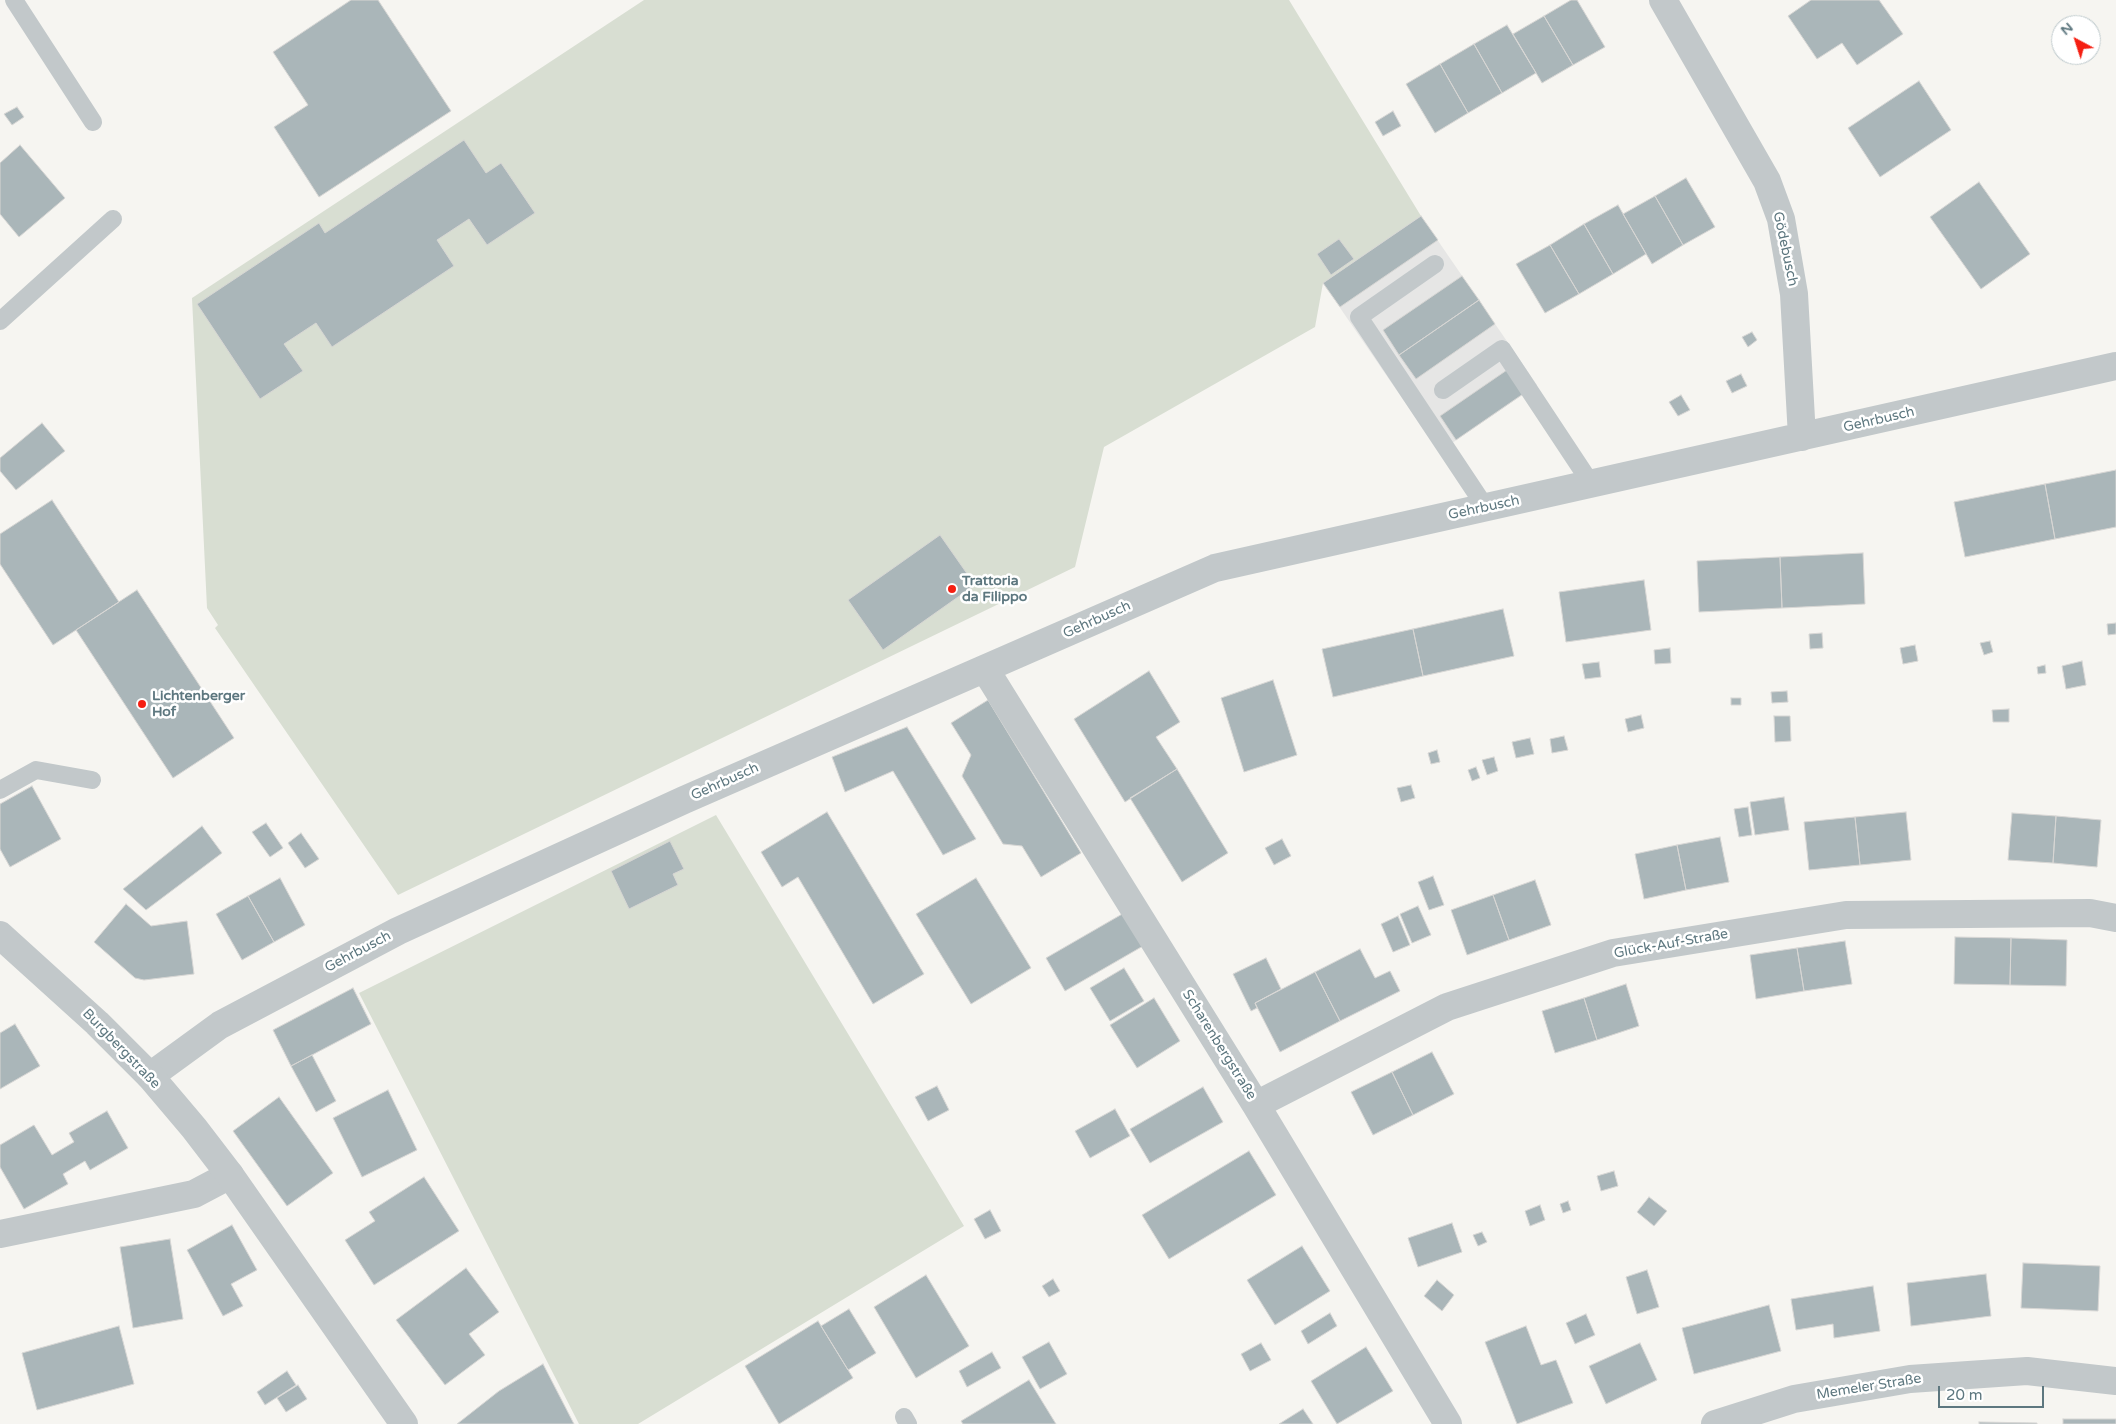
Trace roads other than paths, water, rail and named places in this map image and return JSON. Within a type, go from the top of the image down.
[{"type":"street","name":"Gödebusch","points":[[1663,0],[1767,181],[1781,220],[1794,294],[1802,437]]},
{"type":"street","name":"Gehrbusch","points":[[150,1076],[220,1025],[398,931],[684,800],[1215,568],[2116,366]]},
{"type":"street","name":"Scharenbergstraße","points":[[985,669],[1256,1105],[1448,1424]]},
{"type":"street","name":"Glück-Auf-Straße","points":[[1256,1105],[1447,1007],[1613,953],[1846,916],[2090,913],[2116,918]]},
{"type":"street","name":"Burgbergstraße","points":[[0,935],[97,1023],[150,1076],[230,1175],[404,1424]]},
{"type":"street","points":[[0,1234],[194,1194],[230,1175]]},
{"type":"street","name":"Memeler Straße","points":[[1715,1424],[1794,1399],[1910,1379],[2027,1371],[2116,1381]]},
{"type":"lane","points":[[14,0],[93,122]]},
{"type":"lane","points":[[0,321],[113,219]]},
{"type":"lane","points":[[1436,264],[1359,317],[1486,508]]},
{"type":"lane","points":[[1442,390],[1502,349],[1592,485]]},
{"type":"lane","points":[[0,790],[36,770],[92,780]]},
{"type":"place","name":"Trattoria da Filippo","points":[[952,589]]},
{"type":"place","name":"Lichtenberger Hof","points":[[142,704]]}]
